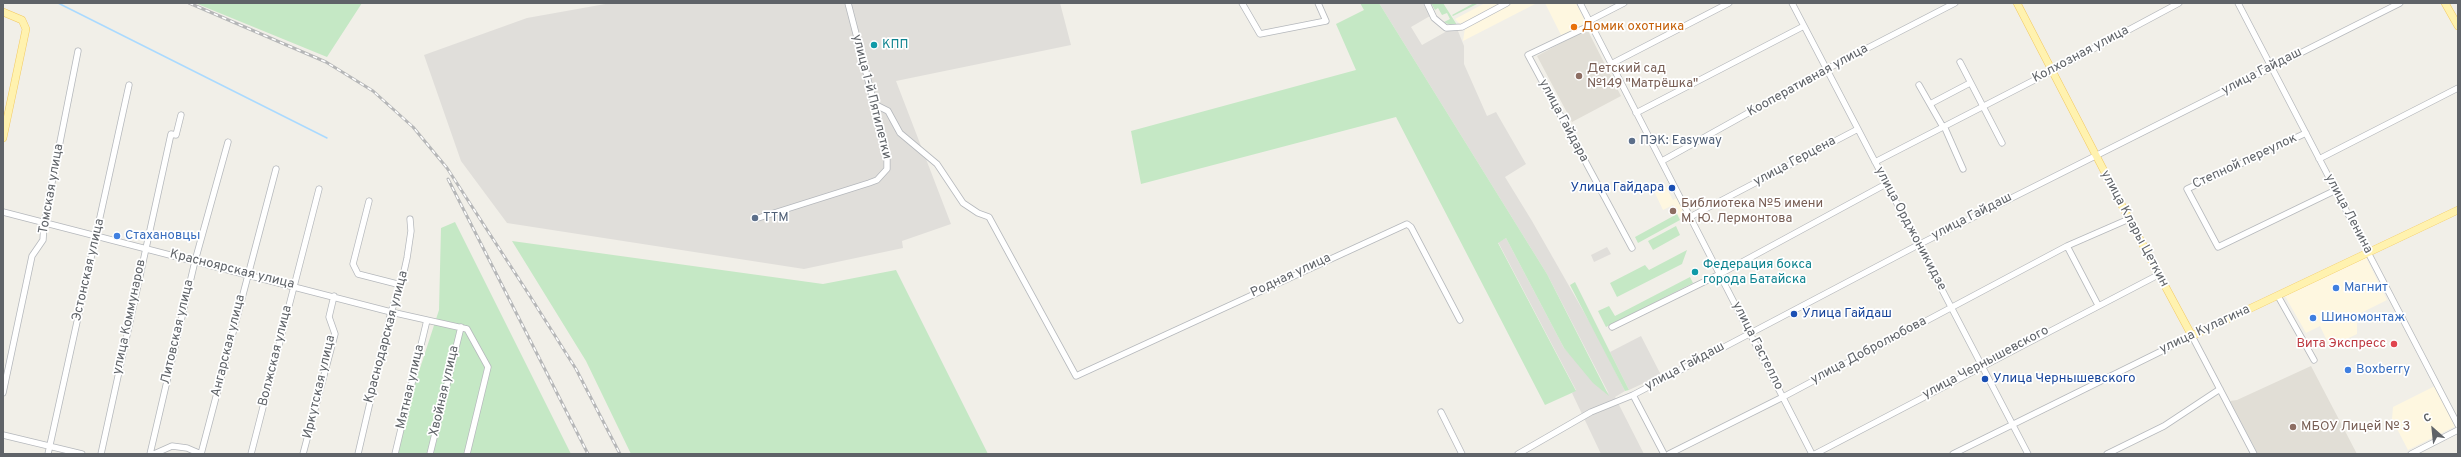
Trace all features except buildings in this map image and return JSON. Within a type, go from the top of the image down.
[{"type":"main road","name":"улица Клары Цеткин","points":[[2017,3],[2128,219],[2192,336]]},
{"type":"main road","points":[[2445,3],[2458,26]]},
{"type":"main road","points":[[3,12],[22,20],[26,29],[3,138]]},
{"type":"main road","name":"улица Кулагина","points":[[2192,336],[2278,296],[2367,251],[2458,210]]},
{"type":"street","name":"улица 1-й Пятилетки","points":[[755,219],[878,180],[887,169],[888,162],[848,3]]},
{"type":"street","points":[[1242,3],[1260,34],[1326,21],[1318,3]]},
{"type":"street","points":[[1427,3],[1434,18],[1446,28],[1462,27],[1507,3]]},
{"type":"street","name":"улица Гастелло","points":[[1580,3],[1782,397],[1814,454]]},
{"type":"street","points":[[1590,23],[1624,3]]},
{"type":"street","points":[[1611,64],[1729,3]]},
{"type":"street","name":"улица Орджоникидзе","points":[[1792,3],[2028,454]]},
{"type":"street","name":"Кооперативная улица","points":[[1662,161],[1827,69],[1955,3]]},
{"type":"street","name":"Колхозная улица","points":[[1875,162],[2052,71],[2179,3]]},
{"type":"street","name":"улица Ленина","points":[[2238,3],[2458,425]]},
{"type":"street","name":"улица Гайдаш","points":[[1518,454],[1549,438],[1591,412],[1633,394],[1918,245],[2400,3]]},
{"type":"street","name":"улица Гайдара","points":[[1590,23],[1528,55],[1632,248]]},
{"type":"street","points":[[1636,113],[1804,26]]},
{"type":"street","name":"Томская улица","points":[[3,393],[32,256],[43,240],[44,223],[78,51]]},
{"type":"street","points":[[1960,62],[2002,143]]},
{"type":"street","points":[[1930,104],[1970,83]]},
{"type":"street","name":"Эстонская улица","points":[[48,454],[129,85]]},
{"type":"street","points":[[1919,85],[1943,126],[1963,169]]},
{"type":"street","points":[[2319,159],[2458,88]]},
{"type":"street","name":"Родная улица","points":[[874,104],[888,111],[900,133],[937,164],[963,203],[978,213],[989,217],[1076,376],[1407,224],[1411,227],[1460,320]]},
{"type":"street","name":"улица Коммунаров","points":[[101,454],[144,248],[171,134],[176,135],[181,115]]},
{"type":"street","name":"улица Герцена","points":[[1690,216],[1858,129]]},
{"type":"street","name":"Степной переулок","points":[[2306,133],[2187,189],[2218,247],[2336,190]]},
{"type":"street","name":"Литовская улица","points":[[150,454],[195,261],[228,142]]},
{"type":"street","name":"Ангарская улица","points":[[201,454],[247,274],[276,169]]},
{"type":"street","points":[[1612,327],[1720,274],[1886,184]]},
{"type":"street","name":"Волжская улица","points":[[251,454],[319,189]]},
{"type":"street","points":[[369,201],[353,264],[358,274],[401,285]]},
{"type":"street","name":"Красноярская улица","points":[[3,212],[294,285],[391,312],[467,329],[488,367],[467,454]]},
{"type":"street","name":"Краснодарская улица","points":[[358,454],[391,312],[401,285],[408,258],[411,231],[410,219]]},
{"type":"street","name":"улица Добролюбова","points":[[1669,454],[1782,397],[2067,246],[2128,219]]},
{"type":"street","points":[[2067,246],[2098,305]]},
{"type":"street","name":"улица Чернышевского","points":[[1814,454],[1982,365],[2158,275]]},
{"type":"street","name":"Иркутская улица","points":[[303,454],[335,334],[329,318],[334,296]]},
{"type":"street","points":[[2278,296],[2314,360]]},
{"type":"street","name":"Мятная улица","points":[[395,454],[427,320]]},
{"type":"street","name":"Хвойная улица","points":[[430,454],[460,327]]},
{"type":"street","name":"улица Клары Цеткин","points":[[2192,336],[2254,454]]},
{"type":"street","name":"улица Кулагина","points":[[1953,454],[2012,423],[2192,336]]},
{"type":"street","points":[[2108,454],[2164,426],[2220,389]]},
{"type":"street","points":[[1633,394],[1664,454]]},
{"type":"street","points":[[1441,412],[1462,454]]},
{"type":"street","points":[[2411,454],[2458,430]]},
{"type":"street","points":[[3,435],[82,454]]},
{"type":"street","points":[[154,454],[172,446],[187,448],[201,454]]},
{"type":"shaded area","points":[[611,3],[1060,3],[1071,45],[896,81],[951,224],[902,241],[903,248],[804,269],[507,223],[461,161],[424,55],[527,18]]},
{"type":"shaded area","points":[[1379,3],[1423,3],[1430,16],[1411,27],[1422,45],[1456,26],[1464,46],[1464,64],[1487,116],[1496,112],[1526,164],[1505,177],[1597,335],[1625,391],[1615,397],[1644,454],[1601,454],[1572,393],[1576,390],[1498,242],[1506,238],[1564,348],[1609,394],[1547,274]]},
{"type":"shaded area","points":[[1485,3],[1502,3],[1460,24],[1455,19]]},
{"type":"shaded area","points":[[1513,3],[1537,3],[1463,41],[1465,28]]},
{"type":"shaded area","points":[[1545,3],[1576,3],[1587,25],[1561,35]]},
{"type":"shaded area","name":"Детский сад №149 \"Матрёшка\"","points":[[1587,29],[1621,96],[1572,122],[1537,56]]},
{"type":"shaded area","points":[[1665,185],[1673,200],[1679,197],[1688,214],[1680,218],[1673,205],[1663,210],[1654,191]]},
{"type":"shaded area","points":[[1607,247],[1611,254],[1594,262],[1591,255]]},
{"type":"shaded area","points":[[2365,255],[2387,300],[2357,315],[2357,334],[2330,347],[2320,326],[2306,333],[2285,296]]},
{"type":"shaded area","points":[[1641,336],[1661,375],[1629,390],[1610,352]]},
{"type":"shaded area","name":"МБОУ Лицей № 3","points":[[2311,366],[2357,454],[2258,454],[2230,401],[2237,400]]},
{"type":"shaded area","points":[[2435,386],[2456,426],[2408,450],[2392,419],[2393,407]]},
{"type":"green space","points":[[195,3],[362,3],[327,57]]},
{"type":"green space","points":[[1360,3],[1379,3],[1547,274],[1609,396],[1593,383],[1564,348],[1506,238],[1498,243],[1576,391],[1545,405],[1396,117],[1141,184],[1131,131],[1356,70],[1336,24],[1364,10]]},
{"type":"green space","points":[[1431,3],[1443,3],[1457,25],[1452,26],[1444,22],[1450,19],[1447,13],[1442,15],[1438,8],[1435,10]]},
{"type":"green space","points":[[1474,3],[1479,3],[1453,16],[1452,15]]},
{"type":"green space","points":[[1677,214],[1680,220],[1638,243],[1635,237]]},
{"type":"green space","points":[[455,222],[571,454],[392,454],[439,310],[441,228]]},
{"type":"green space","points":[[1676,226],[1680,235],[1653,250],[1648,241]]},
{"type":"green space","points":[[512,241],[823,284],[896,270],[988,454],[631,454],[586,361]]},
{"type":"green space","points":[[1687,250],[1682,264],[1617,297],[1610,283],[1645,265],[1649,270]]},
{"type":"green space","points":[[1690,277],[1693,283],[1606,327],[1598,311],[1609,306],[1615,316]]},
{"type":"green space","points":[[1575,282],[1629,390],[1625,391],[1570,285]]},
{"type":"waterway","points":[[58,3],[327,138]]},
{"type":"railway","points":[[189,3],[326,62],[373,91],[413,127],[447,168],[528,293],[576,369],[620,454]]},
{"type":"railway","points":[[448,179],[588,454]]},
{"type":"place","name":"Домик охотника","points":[[1574,27]]},
{"type":"place","name":"КПП","points":[[874,45]]},
{"type":"place","name":"Детский сад №149 \"Матрёшка\"","points":[[1579,76]]},
{"type":"place","name":"ПЭК: Easyway","points":[[1632,141]]},
{"type":"place","name":"Улица Гайдара","points":[[1672,188]]},
{"type":"place","name":"Библиотека №5 имени М. Ю. Лермонтова","points":[[1673,211]]},
{"type":"place","name":"ТТМ","points":[[755,218]]},
{"type":"place","name":"Стахановцы","points":[[117,236]]},
{"type":"place","name":"Федерация бокса города Батайска","points":[[1695,272]]},
{"type":"place","name":"Магнит","points":[[2336,288]]},
{"type":"place","name":"Улица Гайдаш","points":[[1794,314]]},
{"type":"place","name":"Шиномонтаж","points":[[2313,318]]},
{"type":"place","name":"Вита Экспресс","points":[[2394,344]]},
{"type":"place","name":"Boxberry","points":[[2348,370]]},
{"type":"place","name":"Улица Чернышевского","points":[[1985,379]]},
{"type":"place","name":"МБОУ Лицей № 3","points":[[2293,427]]}]
